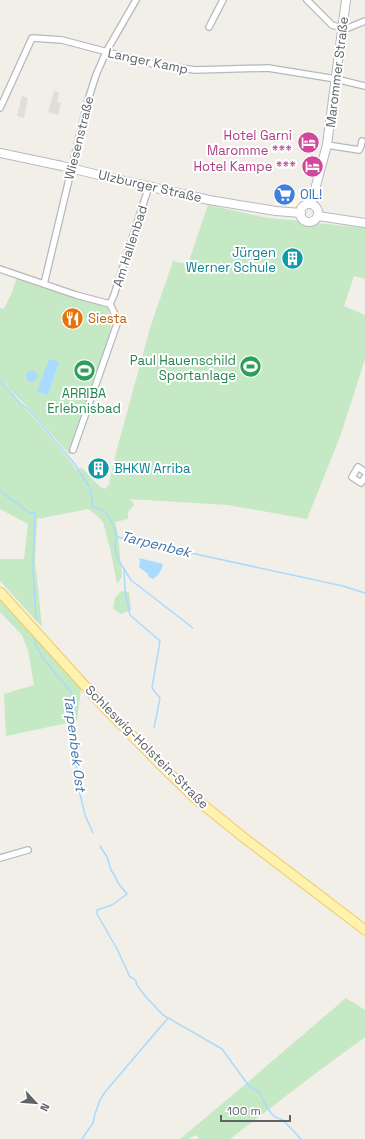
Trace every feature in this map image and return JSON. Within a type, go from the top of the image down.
[{"type":"main road","name":"Marommer Straße","points":[[311,204],[327,145],[346,0]]},
{"type":"main road","name":"Ulzburger Straße","points":[[0,152],[209,200],[276,211],[301,213],[304,220],[309,221],[314,220],[318,216],[365,222]]},
{"type":"main road","points":[[301,213],[304,206],[311,204],[318,210],[318,216]]},
{"type":"main road","name":"Schleswig-Holstein-Straße","points":[[0,592],[106,708],[196,799],[271,859],[365,930]]},
{"type":"street","name":"Wiesenstraße","points":[[44,284],[88,100],[96,75],[106,52],[136,0]]},
{"type":"street","points":[[209,27],[223,0]]},
{"type":"street","points":[[307,0],[332,25],[348,28],[365,21]]},
{"type":"street","name":"Langer Kamp","points":[[0,108],[32,38],[62,40],[153,64],[195,70],[268,68],[336,79],[365,86]]},
{"type":"street","name":"Marommer Straße","points":[[327,145],[359,150],[362,141]]},
{"type":"street","name":"Am Hallenbad","points":[[73,450],[118,321],[110,304],[149,186]]},
{"type":"street","name":"Am Hallenbad","points":[[0,269],[84,297],[110,304]]},
{"type":"street","points":[[365,472],[358,468],[352,476],[361,483],[365,477]]},
{"type":"street","points":[[0,858],[28,850]]},
{"type":"shaded area","points":[[54,91],[59,92],[57,102],[61,103],[58,115],[48,112]]},
{"type":"shaded area","points":[[22,96],[28,98],[24,118],[17,116]]},
{"type":"shaded area","name":"OIL!","points":[[278,187],[309,192],[306,201],[299,206],[292,207],[275,205]]},
{"type":"green space","name":"Paul Hauenschild Sportanlage","points":[[208,205],[268,218],[302,221],[310,225],[317,223],[365,228],[365,279],[354,276],[344,306],[365,315],[365,359],[341,434],[307,519],[228,505],[129,499],[134,505],[128,512],[128,519],[115,522],[118,535],[122,576],[117,584],[103,522],[96,515],[88,509],[37,519],[35,560],[42,627],[0,581],[0,559],[24,559],[28,524],[0,509],[0,381],[24,406],[73,464],[76,470],[82,468],[99,486],[105,489],[109,484],[150,328],[173,261],[188,264]]},
{"type":"green space","name":"ARRIBA Erlebnisbad","points":[[17,277],[107,307],[111,321],[111,334],[70,455],[31,411],[0,380],[0,308],[4,309]]},
{"type":"green space","points":[[121,591],[129,592],[131,610],[121,614],[113,609],[115,598]]},
{"type":"green space","points":[[0,599],[81,688],[77,721],[6,736],[4,694],[34,685],[28,650],[22,635],[0,612]]},
{"type":"green space","points":[[346,998],[365,1010],[365,1037],[230,1139],[198,1139],[199,1137],[195,1135],[189,1139],[180,1139],[241,1088]]},
{"type":"water","points":[[49,359],[59,362],[48,395],[37,392]]},
{"type":"water","points":[[31,370],[36,372],[38,376],[36,380],[32,382],[28,381],[26,377],[28,371],[31,372]]},
{"type":"water","points":[[139,558],[163,564],[161,571],[153,579],[149,577],[147,573],[139,567]]},
{"type":"waterway","name":"Tarpenbek","points":[[0,381],[21,404],[30,411],[74,463],[90,488],[93,507],[107,514],[112,522],[117,537],[343,586],[365,593]]},
{"type":"waterway","name":"Tarpenbek Ost","points":[[0,491],[30,513],[35,512],[33,569],[36,619]]},
{"type":"waterway","points":[[117,537],[115,544],[116,556],[131,580],[193,628]]},
{"type":"waterway","points":[[124,568],[125,590],[130,615],[160,641],[152,688],[160,698],[154,728]]},
{"type":"waterway","name":"Tarpenbek Ost","points":[[35,638],[35,644],[42,657],[71,692],[74,702],[74,744],[79,790],[85,815],[93,833]]},
{"type":"waterway","name":"Tarpenbek Ost","points":[[100,846],[107,857],[111,870],[118,883],[127,894],[112,905],[97,910],[97,914],[117,949],[130,977],[136,981],[137,985],[146,997],[163,1015],[222,1049],[249,1086],[259,1092],[271,1113],[275,1117],[283,1120],[301,1139]]},
{"type":"waterway","points":[[82,1139],[93,1123],[100,1100],[105,1092],[168,1018]]},
{"type":"place","name":"Hotel Garni Maromme ***","points":[[308,142]]},
{"type":"place","name":"Hotel Kampe ***","points":[[312,166]]},
{"type":"place","name":"OIL!","points":[[285,194]]},
{"type":"place","name":"Jürgen Werner Schule","points":[[292,259]]},
{"type":"place","name":"Siesta","points":[[73,318]]},
{"type":"place","name":"Paul Hauenschild Sportanlage","points":[[251,367]]},
{"type":"place","name":"ARRIBA Erlebnisbad","points":[[84,371]]},
{"type":"place","name":"BHKW Arriba","points":[[98,468]]}]
